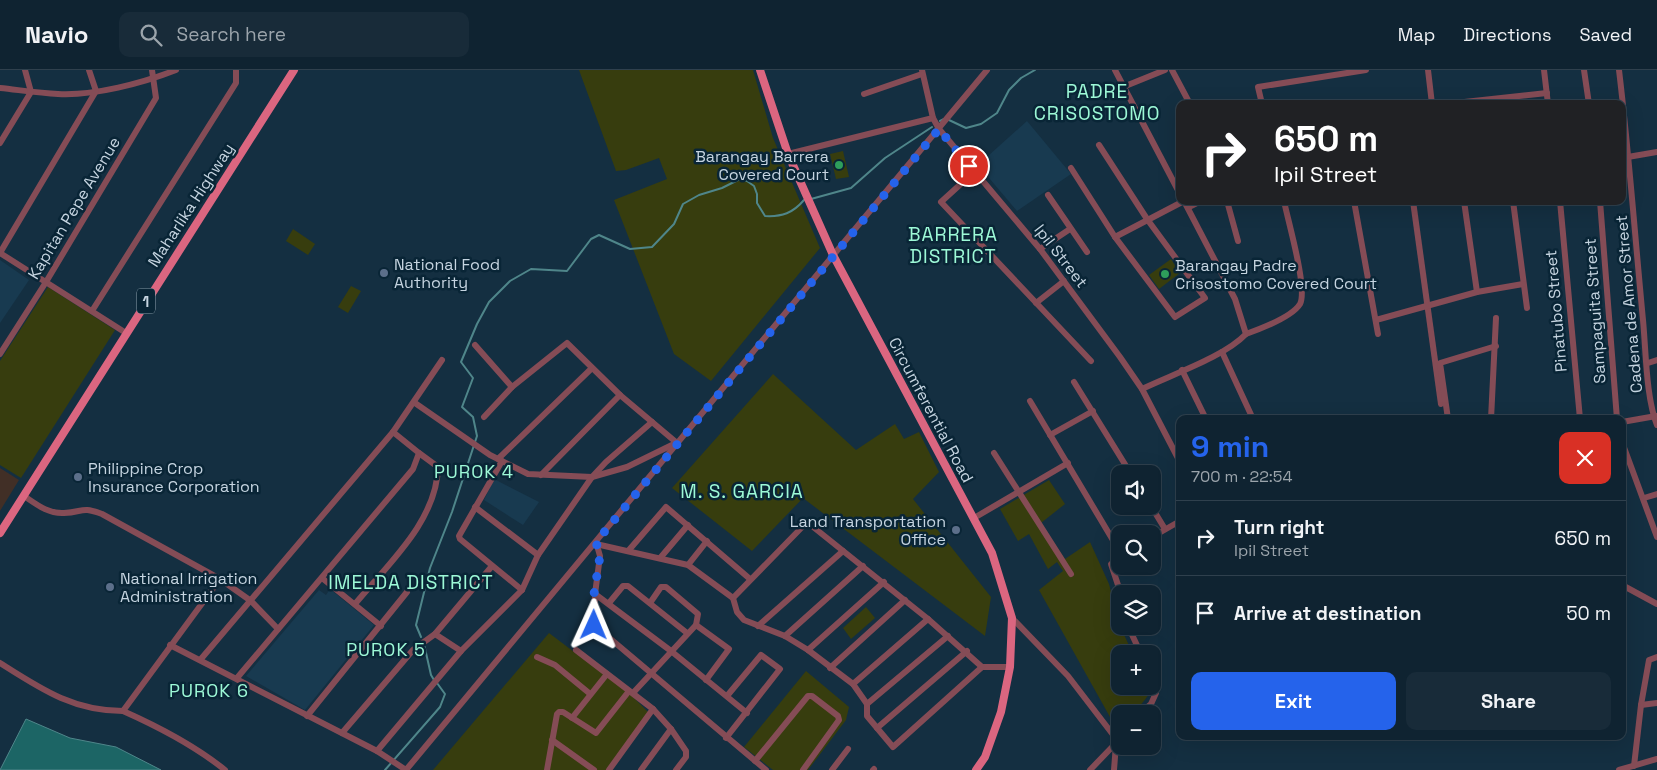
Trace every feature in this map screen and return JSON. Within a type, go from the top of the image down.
[{"type":"main road","name":"Maharlika Highway","points":[[0,533],[294,70]]},
{"type":"main road","name":"Circumferential Road","points":[[760,70],[788,154],[833,255],[992,553],[1012,618],[1010,667],[1001,712],[985,757],[976,770]]},
{"type":"street","points":[[0,143],[32,92],[25,70]]},
{"type":"street","points":[[89,70],[96,91],[0,253],[126,333]]},
{"type":"street","name":"Kapitan Pepe Avenue","points":[[0,354],[46,282],[156,98],[155,79],[152,70]]},
{"type":"street","points":[[0,88],[60,94],[96,91],[155,79],[176,70]]},
{"type":"street","points":[[92,312],[236,83],[236,70]]},
{"type":"street","points":[[170,645],[201,659],[307,716],[377,750],[406,770],[987,70]]},
{"type":"street","points":[[1115,70],[1176,186]]},
{"type":"street","points":[[1123,87],[1165,70]]},
{"type":"street","points":[[1172,70],[1188,100]]},
{"type":"street","points":[[1261,100],[1258,87],[1366,70]]},
{"type":"street","points":[[1428,70],[1432,100]]},
{"type":"street","points":[[1544,70],[1548,100]]},
{"type":"street","points":[[1584,70],[1588,100]]},
{"type":"street","name":"Cadena de Amor Street","points":[[1619,70],[1621,100]]},
{"type":"street","points":[[864,94],[922,72]]},
{"type":"street","name":"Ipil Street","points":[[922,72],[933,118],[939,129],[1040,249],[1064,281],[1142,389],[1176,454]]},
{"type":"street","points":[[1483,100],[1547,93]]},
{"type":"street","points":[[788,154],[933,118]]},
{"type":"street","points":[[1071,168],[1115,237],[1175,317],[1204,298],[1147,219],[1099,145]]},
{"type":"street","points":[[1626,157],[1657,152]]},
{"type":"street","name":"Cadena de Amor Street","points":[[1626,157],[1648,363],[1657,425]]},
{"type":"street","points":[[975,171],[940,202],[1091,361]]},
{"type":"street","points":[[1048,195],[1087,252]]},
{"type":"street","points":[[1115,237],[1147,219],[1181,205]]},
{"type":"street","points":[[1187,205],[1236,299],[1246,334]]},
{"type":"street","points":[[1228,205],[1238,241]]},
{"type":"street","points":[[1142,389],[1222,352],[1238,342],[1246,334],[1275,323],[1299,304],[1303,289],[1285,205]]},
{"type":"street","points":[[1355,205],[1378,334]]},
{"type":"street","points":[[1413,205],[1441,404]]},
{"type":"street","points":[[1465,205],[1477,292]]},
{"type":"street","points":[[1514,205],[1528,308]]},
{"type":"street","name":"Pinatubo Street","points":[[1560,205],[1580,415]]},
{"type":"street","name":"Sampaguita Street","points":[[1600,205],[1617,415]]},
{"type":"street","points":[[1040,249],[1070,229]]},
{"type":"street","points":[[1036,303],[1064,281]]},
{"type":"street","points":[[1376,320],[1477,292],[1524,284]]},
{"type":"street","points":[[1491,415],[1496,318]]},
{"type":"street","points":[[484,417],[512,388],[567,343],[620,395],[677,443]]},
{"type":"street","points":[[475,345],[512,388]]},
{"type":"street","points":[[1447,415],[1440,363],[1496,346]]},
{"type":"street","points":[[1222,352],[1251,415]]},
{"type":"street","points":[[201,659],[393,432],[415,403],[442,360]]},
{"type":"street","points":[[1648,363],[1657,360]]},
{"type":"street","points":[[522,590],[460,539],[460,532],[500,460],[592,368]]},
{"type":"street","points":[[1182,370],[1204,415]]},
{"type":"street","points":[[1074,382],[1126,465]]},
{"type":"street","points":[[541,475],[620,395]]},
{"type":"street","points":[[1030,401],[1111,537]]},
{"type":"street","points":[[415,403],[500,460],[528,474],[592,477],[627,467],[677,443]]},
{"type":"street","points":[[1050,436],[1093,411]]},
{"type":"street","points":[[1626,421],[1655,416]]},
{"type":"street","points":[[377,750],[461,651],[522,590],[538,555],[592,477],[652,422]]},
{"type":"street","points":[[355,604],[414,532],[429,505],[438,477],[438,467],[393,432]]},
{"type":"street","points":[[994,452],[1071,574]]},
{"type":"street","points":[[1626,452],[1657,537]]},
{"type":"street","points":[[237,678],[407,479],[419,453]]},
{"type":"street","points":[[974,518],[1068,463]]},
{"type":"street","points":[[1644,498],[1657,494]]},
{"type":"street","points":[[24,496],[41,508],[52,512],[64,513],[88,508],[102,514],[220,579],[251,601],[278,629]]},
{"type":"street","points":[[475,507],[538,555]]},
{"type":"street","points":[[629,550],[666,507],[750,579]]},
{"type":"street","points":[[1156,515],[1165,529]]},
{"type":"street","points":[[733,598],[807,522],[884,582],[967,651],[982,667]]},
{"type":"street","points":[[1161,531],[1176,524]]},
{"type":"street","points":[[661,557],[688,525]]},
{"type":"street","points":[[688,565],[707,541]]},
{"type":"street","points":[[596,543],[661,557],[688,565],[733,598],[737,612],[744,620],[785,636],[808,650],[853,684],[867,704],[867,716],[893,747],[982,667],[1010,667]]},
{"type":"street","points":[[596,543],[600,556],[594,594],[594,625],[766,770]]},
{"type":"street","points":[[758,626],[843,551]]},
{"type":"street","points":[[342,732],[413,650],[435,634],[492,566]]},
{"type":"street","points":[[785,636],[863,566]]},
{"type":"street","points":[[322,578],[381,626]]},
{"type":"street","points":[[123,711],[220,579]]},
{"type":"street","points":[[808,650],[884,582]]},
{"type":"street","points":[[609,603],[625,585],[687,633]]},
{"type":"street","points":[[547,770],[557,714],[564,712],[596,733],[631,692],[696,625],[698,614],[666,586],[661,587],[650,603]]},
{"type":"street","points":[[1626,587],[1657,604]]},
{"type":"street","points":[[307,716],[407,592]]},
{"type":"street","points":[[594,594],[609,603],[671,651],[747,713]]},
{"type":"street","points":[[830,668],[905,600]]},
{"type":"street","points":[[1012,618],[1068,676],[1111,732]]},
{"type":"street","points":[[853,684],[928,619]]},
{"type":"street","points":[[696,625],[729,649],[706,680]]},
{"type":"street","points":[[435,634],[461,651]]},
{"type":"street","points":[[867,704],[948,636]]},
{"type":"street","points":[[576,650],[653,709],[671,729],[686,752],[686,757],[676,770]]},
{"type":"street","points":[[877,728],[967,651]]},
{"type":"street","points":[[726,738],[779,672],[778,667],[761,655],[727,696]]},
{"type":"street","points":[[1634,766],[1641,704],[1649,660],[1657,656]]},
{"type":"street","points":[[537,657],[555,665],[589,694]]},
{"type":"street","points":[[0,663],[46,691],[75,705],[102,711],[123,711],[157,726],[209,757],[225,770]]},
{"type":"street","points":[[572,718],[589,694],[607,674]]},
{"type":"street","points":[[755,761],[808,696],[812,696],[838,716],[839,720],[803,770]]},
{"type":"street","points":[[1641,704],[1657,703]]},
{"type":"street","points":[[609,770],[653,709]]},
{"type":"street","points":[[641,770],[671,729]]},
{"type":"street","points":[[552,740],[594,770]]},
{"type":"street","points":[[832,770],[848,749]]},
{"type":"street","points":[[1090,770],[1111,749]]},
{"type":"street","points":[[1114,770],[1115,755]]},
{"type":"street","points":[[1619,770],[1657,759]]},
{"type":"shaded area","points":[[579,70],[753,70],[773,138],[820,248],[711,381],[674,354],[614,200],[667,179],[659,158],[626,170],[616,171]]},
{"type":"shaded area","points":[[1027,121],[1071,174],[1017,211],[978,165]]},
{"type":"shaded area","name":"Barangay Barrera Covered Court","points":[[843,151],[849,177],[836,179],[830,154]]},
{"type":"shaded area","points":[[293,229],[315,244],[308,255],[286,241]]},
{"type":"shaded area","name":"Barangay Padre Crisostomo Covered Court","points":[[1171,259],[1180,273],[1159,289],[1149,275]]},
{"type":"shaded area","points":[[0,260],[29,280],[0,323]]},
{"type":"shaded area","points":[[351,286],[361,291],[348,313],[338,307]]},
{"type":"shaded area","points":[[48,287],[115,330],[21,478],[0,465],[0,361]]},
{"type":"shaded area","points":[[773,374],[856,450],[895,424],[904,439],[919,432],[939,472],[913,499],[991,597],[985,636],[803,498],[752,551],[672,488]]},
{"type":"shaded area","points":[[0,468],[19,480],[0,511]]},
{"type":"shaded area","points":[[494,479],[539,502],[523,525],[484,500]]},
{"type":"shaded area","points":[[1049,480],[1065,504],[1041,523],[1065,559],[1090,542],[1111,592],[1111,635],[1124,635],[1129,645],[1111,645],[1111,695],[1148,695],[1141,705],[1111,705],[1111,719],[1039,590],[1063,571],[1057,562],[1048,569],[1029,534],[1018,541],[1000,509]]},
{"type":"shaded area","points":[[330,589],[374,625],[305,710],[246,676],[319,590],[326,595]]},
{"type":"shaded area","points":[[866,607],[875,618],[851,639],[843,628]]},
{"type":"shaded area","points":[[549,633],[631,695],[648,712],[608,770],[433,770]]},
{"type":"shaded area","points":[[806,671],[849,707],[846,720],[808,770],[773,770],[744,747]]},
{"type":"shaded area","points":[[26,719],[70,738],[116,747],[161,770],[0,770]]},
{"type":"waterway","points":[[949,120],[966,128],[981,124],[997,113],[1009,90],[1021,78],[1035,70]]},
{"type":"waterway","points":[[940,121],[944,119]]},
{"type":"waterway","points":[[811,199],[851,188],[885,158],[932,127]]},
{"type":"waterway","points":[[421,637],[416,625],[430,568],[452,512],[477,436],[473,417],[462,407],[473,378],[461,362],[477,324],[489,302],[510,281],[531,269],[567,271],[591,239],[599,235],[630,249],[652,247],[674,224],[683,204],[699,195],[722,188],[740,179],[754,186],[757,194],[757,203],[765,216],[777,216],[787,213],[804,200]]},
{"type":"waterway","points":[[424,644],[431,675],[434,680]]},
{"type":"waterway","points":[[385,770],[440,707],[445,694],[437,683]]},
{"type":"place","name":"Barangay Barrera Covered Court","points":[[839,165]]},
{"type":"place","name":"National Food Authority","points":[[384,273]]},
{"type":"place","name":"Barangay Padre Crisostomo Covered Court","points":[[1165,274]]},
{"type":"place","name":"Philippine Crop Insurance Corporation","points":[[78,477]]},
{"type":"place","name":"Land Transportation Office","points":[[956,530]]},
{"type":"place","name":"National Irrigation Administration","points":[[110,587]]},
{"type":"district","name":"PADRE CRISOSTOMO","points":[[1097,102]]},
{"type":"district","name":"BARRERA DISTRICT","points":[[953,245]]},
{"type":"district","name":"PUROK 4","points":[[474,471]]},
{"type":"district","name":"M. S. GARCIA","points":[[742,491]]},
{"type":"district","name":"IMELDA DISTRICT","points":[[411,582]]},
{"type":"district","name":"PUROK 5","points":[[386,649]]},
{"type":"district","name":"PUROK 6","points":[[209,690]]},
{"type":"route","points":[[594,625],[594,594],[600,556],[596,542],[712,400],[939,129],[969,166]]}]
